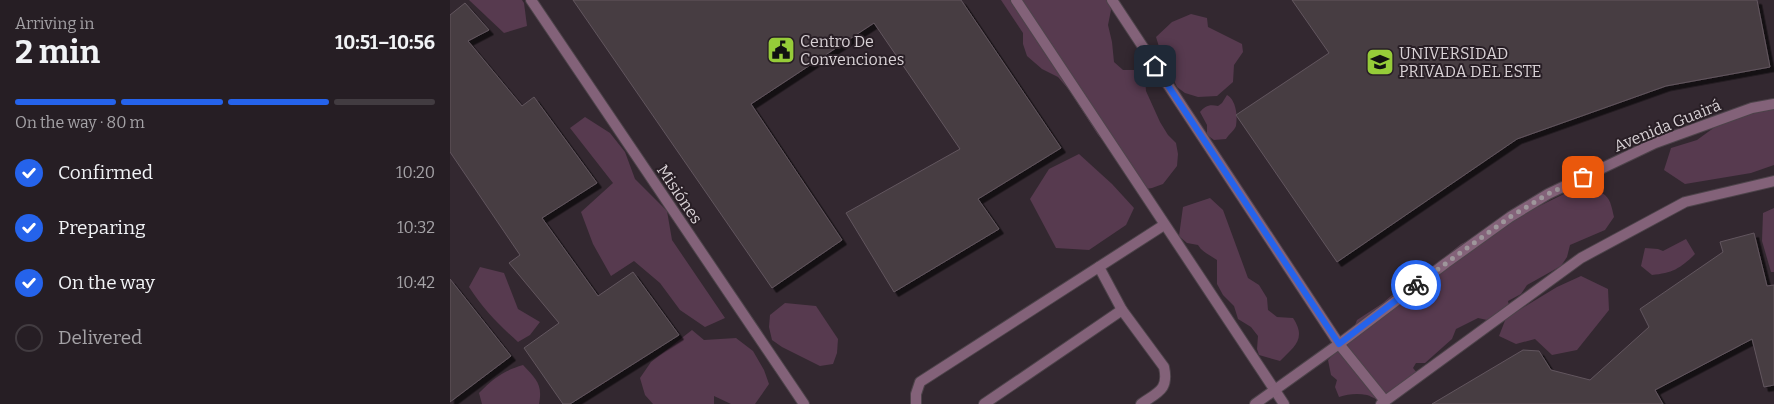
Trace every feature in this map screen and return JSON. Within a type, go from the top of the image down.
[{"type":"street","name":"Misiónes","points":[[530,0],[804,404]]},
{"type":"street","points":[[1016,0],[1284,404]]},
{"type":"street","points":[[1112,0],[1339,344],[1383,402],[1581,258],[1685,202],[1774,181]]},
{"type":"street","name":"Avenida Guairá","points":[[1255,404],[1510,217],[1548,194],[1655,143],[1752,108],[1774,104]]},
{"type":"street","points":[[916,404],[916,394],[920,382],[1164,225]]},
{"type":"street","points":[[1099,267],[1122,310],[1164,367],[1166,377],[1163,389],[1141,404]]},
{"type":"street","points":[[984,404],[1122,310]]},
{"type":"shaded area","points":[[469,0],[522,0],[527,26],[504,33]]},
{"type":"shaded area","points":[[1001,0],[1109,0],[1111,10],[1108,25],[1114,62],[1123,70],[1138,70],[1145,79],[1146,91],[1160,122],[1168,135],[1176,143],[1178,154],[1177,166],[1163,184],[1146,189],[1098,135],[1069,90],[1058,77],[1042,69],[1027,56],[1023,44],[1023,33]]},
{"type":"shaded area","points":[[1191,14],[1207,18],[1208,27],[1242,44],[1243,52],[1234,65],[1233,82],[1217,96],[1198,97],[1185,93],[1177,87],[1160,50],[1156,37],[1172,22]]},
{"type":"shaded area","points":[[1227,95],[1236,109],[1236,126],[1226,139],[1214,140],[1207,135],[1207,125],[1200,112],[1208,106],[1218,106]]},
{"type":"shaded area","points":[[1774,106],[1774,165],[1751,173],[1685,184],[1664,170],[1671,148],[1697,140],[1730,116]]},
{"type":"shaded area","points":[[585,117],[610,133],[625,152],[635,179],[667,211],[672,240],[725,318],[705,327],[680,310],[660,283],[634,261],[611,276],[593,244],[581,212],[613,183],[570,128]]},
{"type":"shaded area","points":[[1079,154],[1112,184],[1134,208],[1126,225],[1089,250],[1056,248],[1030,199],[1049,169]]},
{"type":"shaded area","points":[[1589,188],[1607,197],[1611,205],[1614,217],[1605,230],[1570,245],[1567,257],[1561,266],[1527,285],[1521,294],[1508,301],[1509,306],[1501,313],[1487,320],[1478,318],[1456,329],[1452,339],[1425,363],[1416,363],[1413,368],[1423,380],[1397,399],[1384,402],[1360,394],[1339,397],[1335,387],[1337,380],[1331,375],[1328,360],[1351,335],[1357,320],[1392,295],[1421,278],[1427,270],[1448,265],[1451,252],[1461,244],[1564,194]]},
{"type":"shaded area","points":[[1210,198],[1223,210],[1248,278],[1259,285],[1267,298],[1268,310],[1277,317],[1293,318],[1297,325],[1299,337],[1297,342],[1280,361],[1259,355],[1257,349],[1258,336],[1251,327],[1238,319],[1234,306],[1223,295],[1217,284],[1217,260],[1204,252],[1198,245],[1187,243],[1179,236],[1183,207]]},
{"type":"shaded area","points":[[1774,208],[1774,272],[1771,272],[1762,241],[1763,213]]},
{"type":"shaded area","points":[[1686,239],[1695,254],[1680,267],[1665,273],[1652,275],[1641,266],[1645,248],[1663,251]]},
{"type":"shaded area","points":[[480,267],[504,273],[518,309],[540,322],[530,335],[518,342],[474,295],[469,287]]},
{"type":"shaded area","points":[[1581,276],[1608,289],[1609,310],[1577,350],[1552,355],[1535,339],[1516,344],[1499,336],[1506,318],[1557,287]]},
{"type":"shaded area","points":[[785,303],[816,306],[838,339],[837,353],[833,364],[820,366],[772,340],[769,327],[770,315]]},
{"type":"shaded area","points":[[692,330],[704,340],[736,338],[753,351],[764,370],[769,384],[755,404],[731,404],[714,396],[714,404],[653,404],[645,395],[640,378],[651,362]]},
{"type":"shaded area","points":[[523,365],[537,382],[540,391],[539,404],[482,404],[479,393],[484,388],[504,373]]},
{"type":"building","points":[[573,0],[961,0],[1061,148],[978,199],[999,229],[894,292],[846,213],[960,149],[874,23],[751,104],[842,240],[772,288]]},
{"type":"building","points":[[1292,0],[1757,0],[1770,67],[1666,86],[1517,139],[1337,262],[1236,115],[1329,53]]},
{"type":"building","points":[[465,3],[489,30],[468,41],[522,106],[534,97],[597,183],[542,218],[598,296],[633,272],[679,335],[570,404],[563,404],[524,348],[559,323],[509,263],[520,255],[450,152],[450,15]]},
{"type":"building","points":[[1754,233],[1767,286],[1774,285],[1774,385],[1764,387],[1752,339],[1655,390],[1663,404],[1432,404],[1523,350],[1539,351],[1551,370],[1590,380],[1649,327],[1640,309],[1723,252],[1720,242]]},
{"type":"building","points":[[450,279],[511,356],[450,402]]},
{"type":"way so far","points":[[1416,285],[1510,217],[1548,194],[1583,177]]},
{"type":"place","name":"Centro De Convenciones","points":[[781,50]]},
{"type":"place","name":"UNIVERSIDAD PRIVADA DEL ESTE","points":[[1380,62]]},
{"type":"route","points":[[1155,66],[1339,344],[1416,285]]}]
